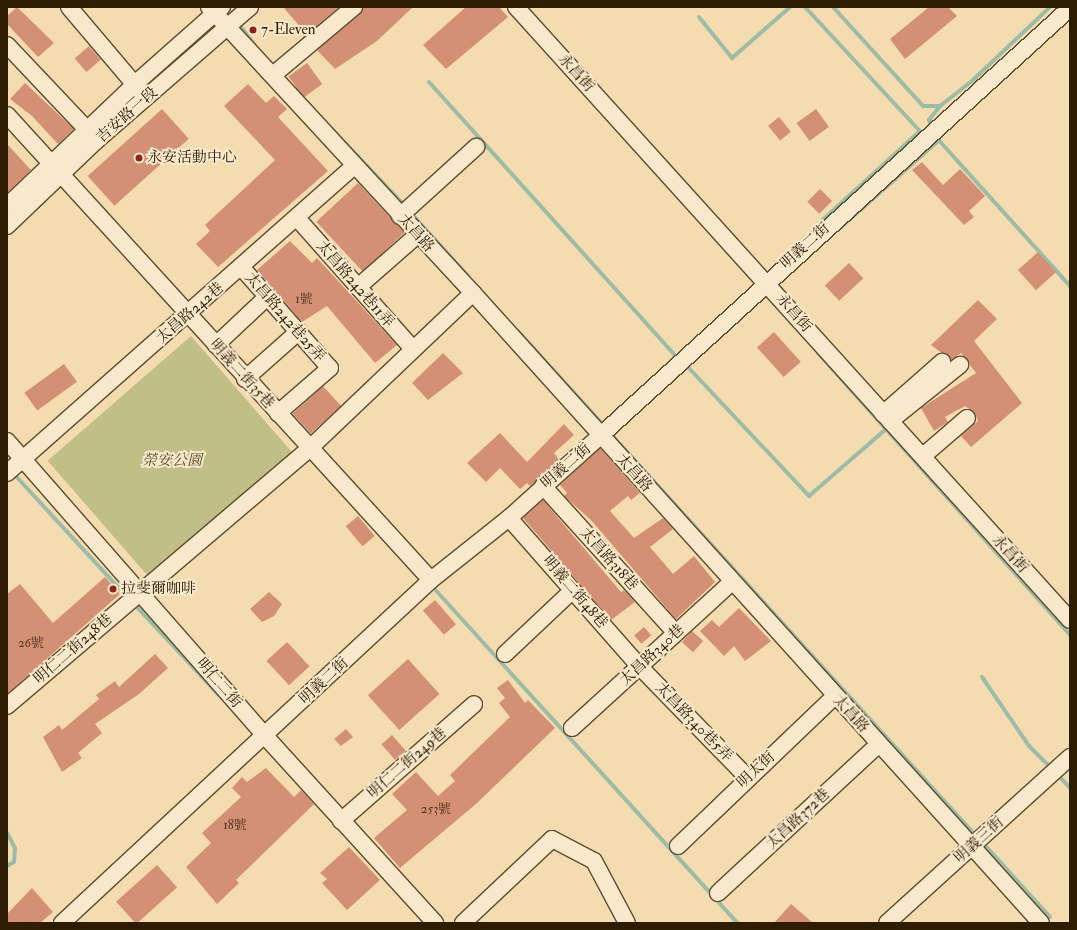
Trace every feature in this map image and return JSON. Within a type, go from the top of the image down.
[{"type":"street","points":[[69,7],[136,83],[144,98]]},
{"type":"street","name":"吉安路一段","points":[[92,134],[144,98],[228,28],[250,7]]},
{"type":"street","points":[[273,75],[354,7]]},
{"type":"street","name":"永昌街","points":[[516,7],[766,281],[887,418],[924,456],[1070,620]]},
{"type":"street","name":"明義二街","points":[[67,922],[431,580],[509,518],[600,436],[766,281],[1070,8]]},
{"type":"street","name":"吉安路一段","points":[[7,206],[56,168],[92,134],[136,83],[215,9]]},
{"type":"street","name":"太昌路","points":[[215,9],[228,28],[273,75],[400,216],[416,236],[473,293],[878,745],[1041,923]]},
{"type":"street","points":[[7,45],[92,134]]},
{"type":"street","name":"明義二街35巷","points":[[7,115],[187,315],[431,580]]},
{"type":"street","points":[[400,216],[476,147]]},
{"type":"street","name":"太昌路242巷","points":[[7,473],[242,268],[354,166]]},
{"type":"street","name":"吉安路一段","points":[[7,226],[56,168]]},
{"type":"street","name":"太昌路242巷11弄","points":[[297,218],[413,349]]},
{"type":"street","points":[[358,287],[416,236]]},
{"type":"street","name":"太昌路242巷25弄","points":[[242,268],[330,368],[278,413]]},
{"type":"street","name":"明仁二街248巷","points":[[7,706],[139,592],[310,448],[473,293]]},
{"type":"street","points":[[216,345],[268,296]]},
{"type":"street","points":[[245,378],[299,331]]},
{"type":"street","points":[[887,418],[942,362]]},
{"type":"street","points":[[887,418],[960,364]]},
{"type":"street","points":[[924,456],[967,418]]},
{"type":"street","name":"明仁二街","points":[[7,440],[265,736],[435,923]]},
{"type":"street","name":"太昌路318巷","points":[[543,486],[675,632]]},
{"type":"street","name":"明義二街48巷","points":[[509,518],[640,667]]},
{"type":"street","name":"太昌路340巷","points":[[572,728],[640,667],[675,632],[732,582]]},
{"type":"street","points":[[505,654],[573,590]]},
{"type":"street","name":"太昌路340巷5弄","points":[[640,667],[747,777]]},
{"type":"street","name":"明太街","points":[[678,846],[747,777],[835,696]]},
{"type":"street","name":"明仁二街249巷","points":[[341,821],[474,704]]},
{"type":"street","name":"太昌路372巷","points":[[718,893],[878,745]]},
{"type":"street","name":"明義三街","points":[[887,923],[1070,757]]},
{"type":"street","points":[[462,923],[552,839],[594,861],[627,923]]},
{"type":"green space","name":"榮安公園","points":[[191,336],[299,461],[156,585],[48,461]]},
{"type":"building","points":[[17,7],[54,43],[38,57],[7,24],[7,16]]},
{"type":"building","points":[[283,7],[339,7],[304,37],[300,33],[303,30]]},
{"type":"building","points":[[363,7],[413,7],[377,41],[335,69],[317,50],[360,14]]},
{"type":"building","points":[[466,7],[499,7],[508,17],[446,69],[423,45]]},
{"type":"building","points":[[929,7],[948,7],[957,16],[905,59],[890,39]]},
{"type":"building","points":[[89,46],[101,60],[86,72],[75,58]]},
{"type":"building","points":[[307,63],[322,84],[304,98],[288,77]]},
{"type":"building","points":[[25,83],[74,129],[58,144],[32,116],[10,99]]},
{"type":"building","points":[[248,84],[266,103],[274,96],[287,109],[278,117],[328,171],[218,267],[196,244],[210,231],[205,225],[275,160],[224,106]]},
{"type":"building","name":"永安活動中心","points":[[162,109],[189,139],[114,206],[88,176]]},
{"type":"building","points":[[816,109],[829,127],[810,141],[797,123]]},
{"type":"building","points":[[779,117],[791,132],[780,141],[768,126]]},
{"type":"building","points":[[7,144],[31,170],[8,192],[7,191]]},
{"type":"building","points":[[922,162],[943,185],[960,169],[985,196],[969,211],[974,217],[964,225],[912,170]]},
{"type":"building","points":[[358,183],[404,233],[363,272],[316,222]]},
{"type":"building","points":[[820,189],[832,201],[819,214],[807,202]]},
{"type":"building","points":[[290,241],[312,263],[317,258],[397,345],[375,363],[327,306],[302,322],[257,270]]},
{"type":"building","points":[[1038,252],[1056,272],[1036,290],[1018,270]]},
{"type":"building","points":[[849,263],[863,278],[839,301],[825,286]]},
{"type":"building","points":[[978,300],[997,319],[974,341],[1022,403],[971,447],[961,436],[978,421],[974,412],[965,406],[945,417],[948,422],[934,431],[921,408],[976,373],[961,353],[951,360],[931,345]]},
{"type":"building","points":[[774,332],[801,362],[784,377],[757,347]]},
{"type":"building","points":[[443,353],[463,373],[428,400],[412,383]]},
{"type":"building","points":[[64,364],[77,382],[37,411],[24,393]]},
{"type":"building","points":[[323,386],[341,406],[311,433],[293,413]]},
{"type":"building","points":[[564,424],[574,435],[554,453],[559,460],[530,486],[527,483],[520,489],[500,468],[486,482],[467,463],[500,433],[527,462]]},
{"type":"building","points":[[600,448],[640,493],[631,500],[628,496],[610,511],[634,538],[663,518],[673,529],[650,547],[673,574],[694,556],[715,582],[676,619],[591,520],[564,496],[567,493],[560,485]]},
{"type":"building","points":[[543,500],[621,592],[624,590],[635,602],[611,620],[523,518]]},
{"type":"building","points":[[358,516],[375,536],[362,546],[346,526]]},
{"type":"building","points":[[105,577],[120,594],[7,694],[7,594],[20,584],[53,623]]},
{"type":"building","points":[[269,592],[282,604],[274,616],[262,622],[250,609]]},
{"type":"building","points":[[435,600],[456,624],[444,635],[423,610]]},
{"type":"building","points":[[739,608],[771,641],[745,661],[734,646],[724,656],[700,631],[712,620],[719,627]]},
{"type":"building","points":[[644,627],[651,635],[641,644],[634,636]]},
{"type":"building","points":[[692,631],[703,641],[693,652],[682,642]]},
{"type":"building","points":[[287,642],[310,666],[289,685],[267,661]]},
{"type":"building","points":[[155,654],[168,668],[139,694],[95,724],[102,733],[78,753],[82,758],[62,772],[43,737],[59,725],[62,730],[99,699],[96,695],[115,681],[119,687]]},
{"type":"building","points":[[408,659],[439,694],[399,730],[368,695]]},
{"type":"building","points":[[508,680],[525,703],[528,700],[555,728],[477,803],[400,868],[374,838],[407,810],[392,794],[416,772],[438,796],[455,781],[450,775],[510,717],[499,703],[505,698],[497,688]]},
{"type":"building","points":[[346,729],[353,737],[341,746],[334,739]]},
{"type":"building","points":[[392,735],[406,751],[395,760],[381,744]]},
{"type":"building","points":[[266,768],[294,797],[301,790],[314,804],[236,880],[239,883],[217,904],[186,867],[211,843],[202,833],[241,797],[232,788],[242,777],[247,782]]},
{"type":"building","points":[[349,847],[380,880],[347,910],[322,883],[327,879],[320,873]]},
{"type":"building","points":[[157,865],[177,887],[137,923],[135,923],[116,902]]},
{"type":"building","points":[[32,888],[53,912],[40,923],[7,923],[7,914]]},
{"type":"building","points":[[791,904],[813,923],[774,923]]},
{"type":"waterway","points":[[699,17],[732,58],[790,7]]},
{"type":"waterway","points":[[805,7],[920,131],[817,225]]},
{"type":"waterway","points":[[833,7],[923,106],[940,106]]},
{"type":"waterway","points":[[932,128],[929,120],[940,106],[972,81],[1050,7]]},
{"type":"waterway","points":[[237,22],[255,45]]},
{"type":"waterway","points":[[429,82],[674,354]]},
{"type":"waterway","points":[[324,121],[405,206]]},
{"type":"waterway","points":[[935,136],[1070,286]]},
{"type":"waterway","points":[[840,228],[937,142]]},
{"type":"waterway","points":[[409,211],[468,276]]},
{"type":"waterway","points":[[518,331],[605,427]]},
{"type":"waterway","points":[[818,353],[1070,635]]},
{"type":"waterway","points":[[686,365],[809,496],[885,430]]},
{"type":"waterway","points":[[609,432],[977,837]]},
{"type":"waterway","points":[[13,473],[129,599]]},
{"type":"waterway","points":[[431,585],[737,923]]},
{"type":"waterway","points":[[134,604],[219,695]]},
{"type":"waterway","points":[[982,677],[1029,746],[1052,769]]},
{"type":"waterway","points":[[1057,774],[1070,788]]},
{"type":"waterway","points":[[7,833],[15,848],[14,862],[7,866]]},
{"type":"waterway","points":[[982,842],[1050,917]]},
{"type":"place","name":"7-Eleven","points":[[253,30]]},
{"type":"place","name":"永安活動中心","points":[[139,158]]},
{"type":"place","name":"拉斐爾咖啡","points":[[113,589]]}]
